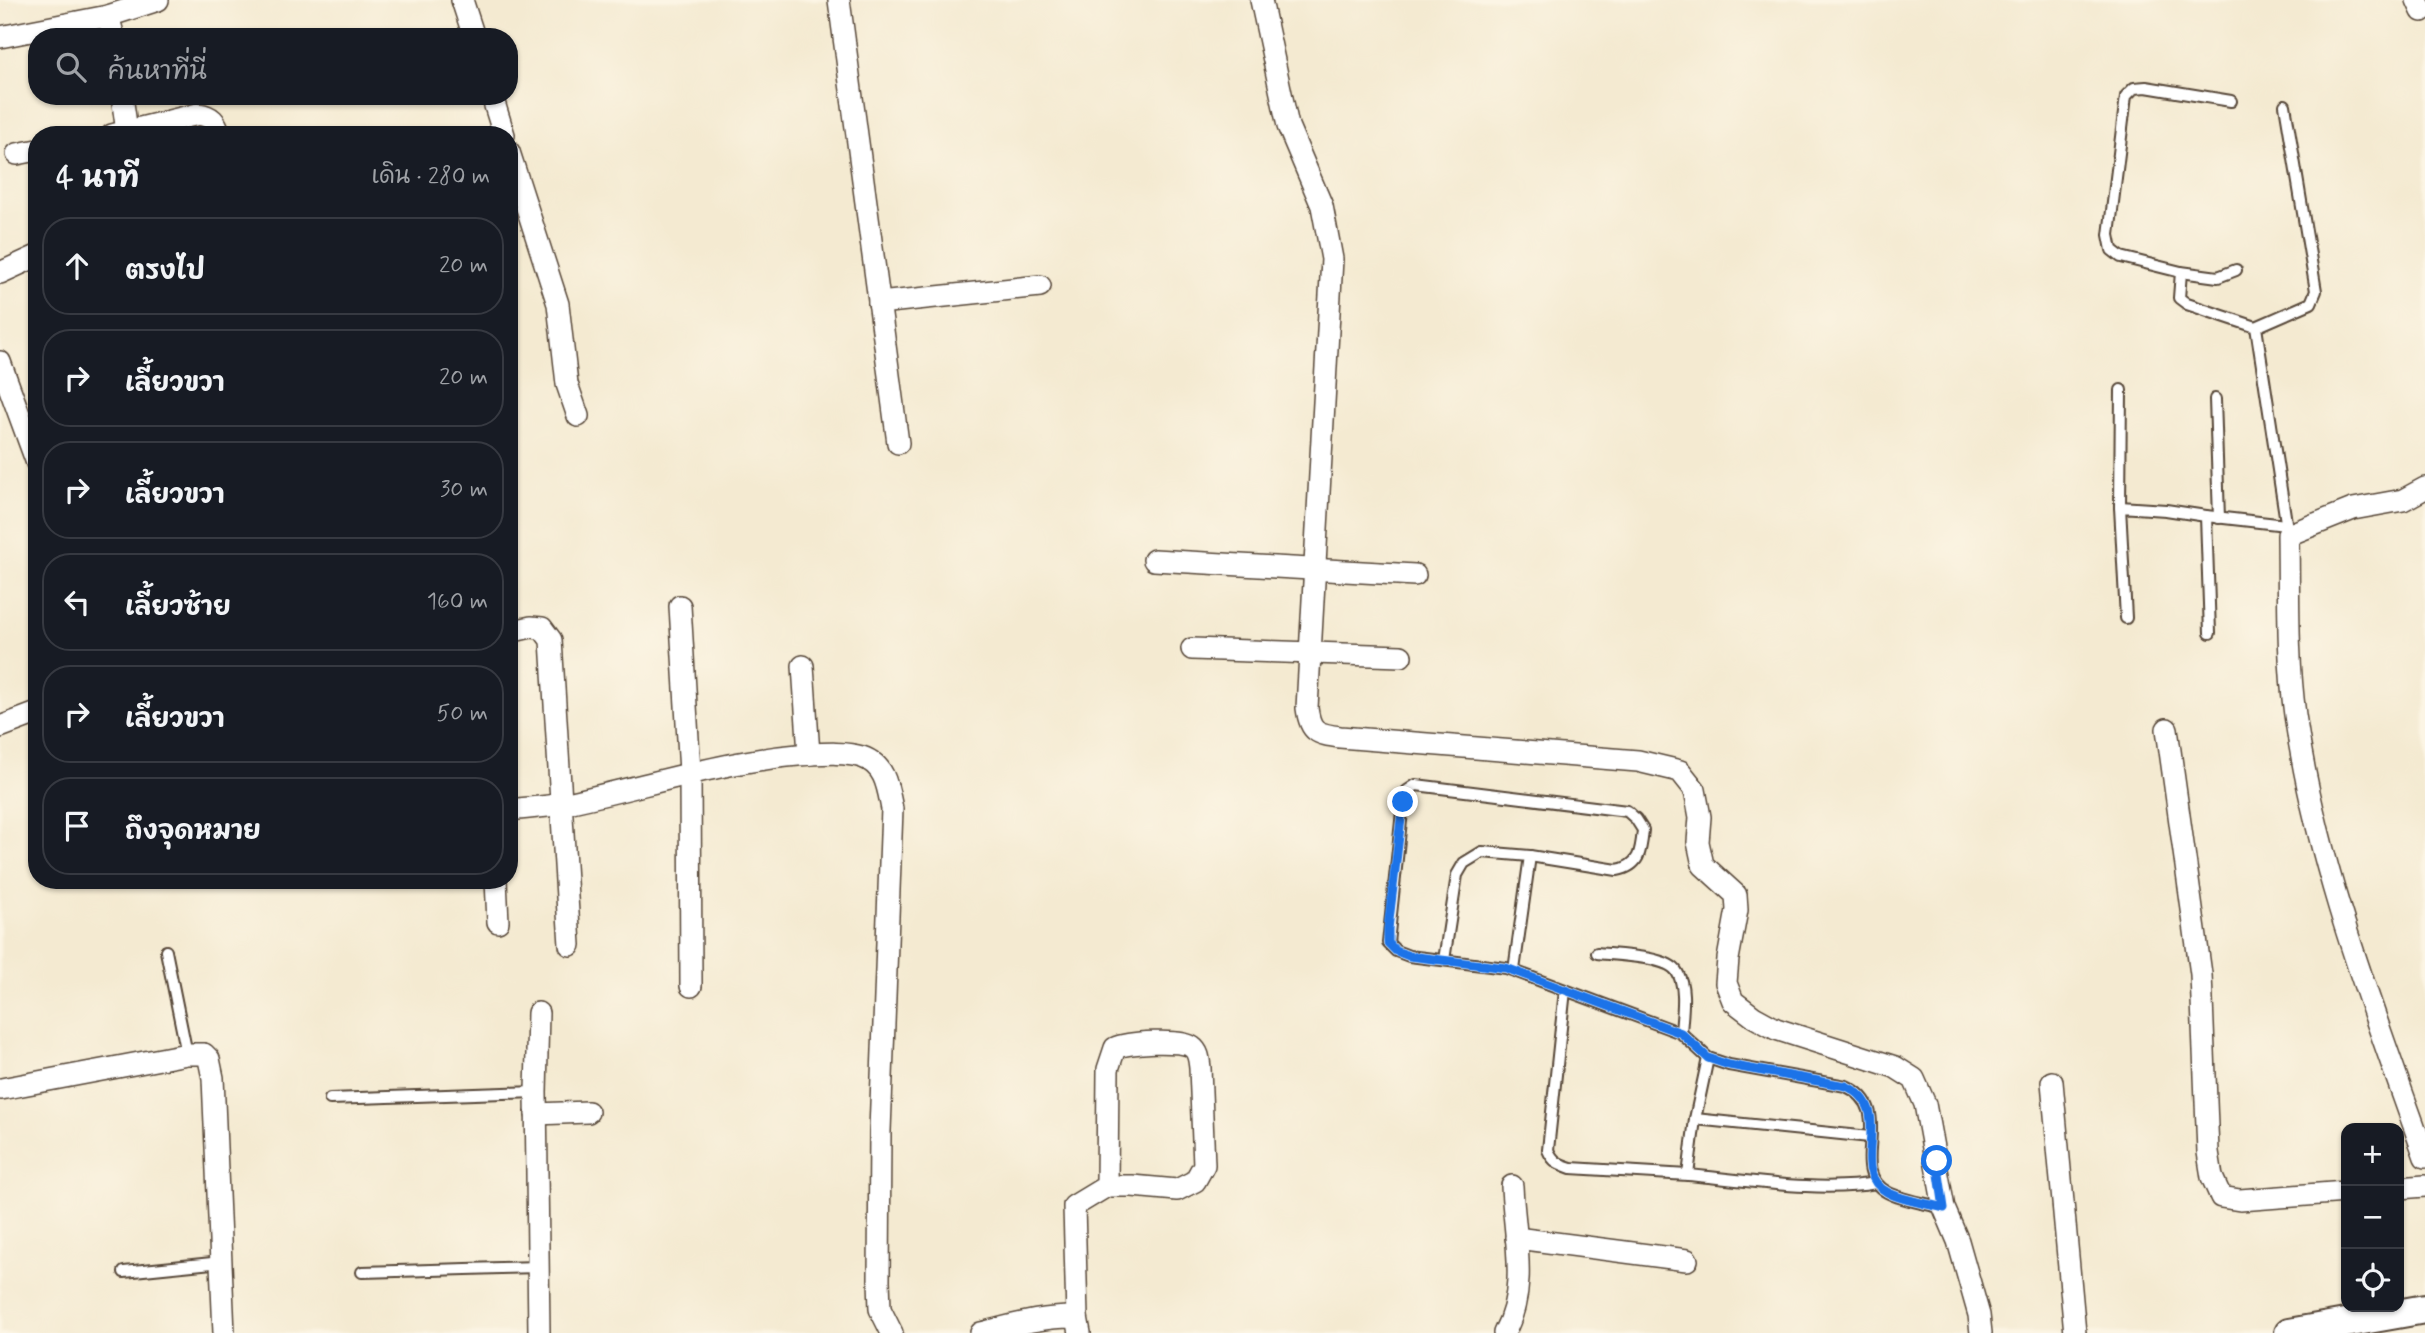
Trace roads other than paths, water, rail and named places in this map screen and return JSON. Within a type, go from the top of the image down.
[{"type":"street","points":[[46,28],[108,16],[159,0]]},
{"type":"street","points":[[462,0],[471,28]]},
{"type":"street","points":[[839,0],[898,443]]},
{"type":"street","points":[[1261,0],[1288,126],[1322,206],[1332,259],[1307,708],[1309,723],[1319,734],[1638,761],[1680,771],[1695,790],[1700,817],[1698,842],[1703,865],[1736,895],[1737,910],[1726,983],[1733,1001],[1776,1029],[1895,1067],[1914,1079],[1925,1104],[1944,1208],[1958,1241],[1979,1315],[1981,1333]]},
{"type":"street","points":[[108,16],[111,28]]},
{"type":"street","points":[[0,37],[28,32]]},
{"type":"street","points":[[120,126],[121,105]]},
{"type":"street","points":[[495,105],[501,126]]},
{"type":"street","points":[[148,126],[198,114],[208,115],[218,126]]},
{"type":"street","points":[[518,180],[558,304],[566,384],[578,416]]},
{"type":"street","points":[[0,273],[28,260]]},
{"type":"street","points":[[880,303],[1040,286]]},
{"type":"street","points":[[0,362],[28,428]]},
{"type":"street","points":[[2425,488],[2403,500],[2353,509],[2287,530],[2290,656],[2295,715],[2322,846],[2342,921],[2425,1157]]},
{"type":"street","points":[[1154,560],[1415,575]]},
{"type":"street","points":[[680,606],[690,772],[691,986]]},
{"type":"street","points":[[518,630],[542,628],[551,640],[570,945]]},
{"type":"street","points":[[1192,649],[1401,656]]},
{"type":"street","points":[[803,666],[809,754]]},
{"type":"street","points":[[0,727],[28,716]]},
{"type":"street","points":[[2168,729],[2201,974],[2208,1152],[2212,1177],[2221,1197],[2240,1200],[2341,1192]]},
{"type":"street","points":[[518,809],[562,804],[690,772],[777,757],[823,753],[863,757],[879,768],[887,781],[892,809],[880,1131],[879,1267],[880,1309],[892,1333]]},
{"type":"street","points":[[496,889],[498,922]]},
{"type":"street","points":[[538,1013],[536,1114],[539,1333]]},
{"type":"street","points":[[981,1333],[1038,1319],[1079,1325],[1074,1206],[1107,1186],[1132,1185],[1177,1190],[1195,1181],[1204,1165],[1200,1068],[1198,1055],[1192,1046],[1181,1043],[1142,1043],[1124,1044],[1115,1048],[1108,1069],[1107,1186]]},
{"type":"street","points":[[1,1089],[187,1054],[204,1054],[209,1059],[213,1079],[224,1333]]},
{"type":"street","points":[[2052,1082],[2075,1333]]},
{"type":"street","points":[[536,1114],[588,1112]]},
{"type":"street","points":[[1504,1333],[1513,1316],[1519,1284],[1512,1185]]},
{"type":"street","points":[[2404,1188],[2425,1186]]},
{"type":"street","points":[[1516,1238],[1687,1260]]},
{"type":"street","points":[[2289,1333],[2425,1309]]},
{"type":"lane","points":[[2231,101],[2146,87],[2134,88],[2126,96],[2109,235],[2112,250],[2121,257],[2181,272],[2218,277],[2236,270]]},
{"type":"lane","points":[[2181,272],[2179,298],[2187,304],[2256,327],[2311,303],[2316,291],[2285,105]]},
{"type":"lane","points":[[2120,507],[2166,510],[2287,530],[2256,327]]},
{"type":"lane","points":[[2121,390],[2120,507],[2126,618]]},
{"type":"lane","points":[[2215,399],[2219,518]]},
{"type":"lane","points":[[2206,516],[2210,633]]},
{"type":"lane","points":[[1444,960],[1457,875],[1464,863],[1482,852],[1530,856],[1617,870],[1630,868],[1635,862],[1643,830],[1627,811],[1416,785],[1407,791],[1403,802],[1388,943],[1396,951],[1409,956],[1514,970],[1554,984],[1681,1033],[1708,1058],[1729,1065],[1846,1086],[1858,1091],[1867,1102],[1872,1115],[1869,1162],[1876,1184],[1887,1193],[1944,1208]]},
{"type":"lane","points":[[1514,970],[1530,856]]},
{"type":"lane","points":[[166,951],[187,1054]]},
{"type":"lane","points":[[1597,953],[1661,961],[1671,965],[1678,972],[1682,986],[1681,1033]]},
{"type":"lane","points":[[1564,990],[1548,1150],[1557,1163],[1572,1168],[1817,1186],[1876,1184]]},
{"type":"lane","points":[[1688,1175],[1695,1119],[1708,1058]]},
{"type":"lane","points":[[330,1099],[536,1092]]},
{"type":"lane","points":[[1695,1119],[1870,1137]]},
{"type":"lane","points":[[124,1272],[222,1262]]},
{"type":"lane","points":[[362,1272],[539,1267]]}]
